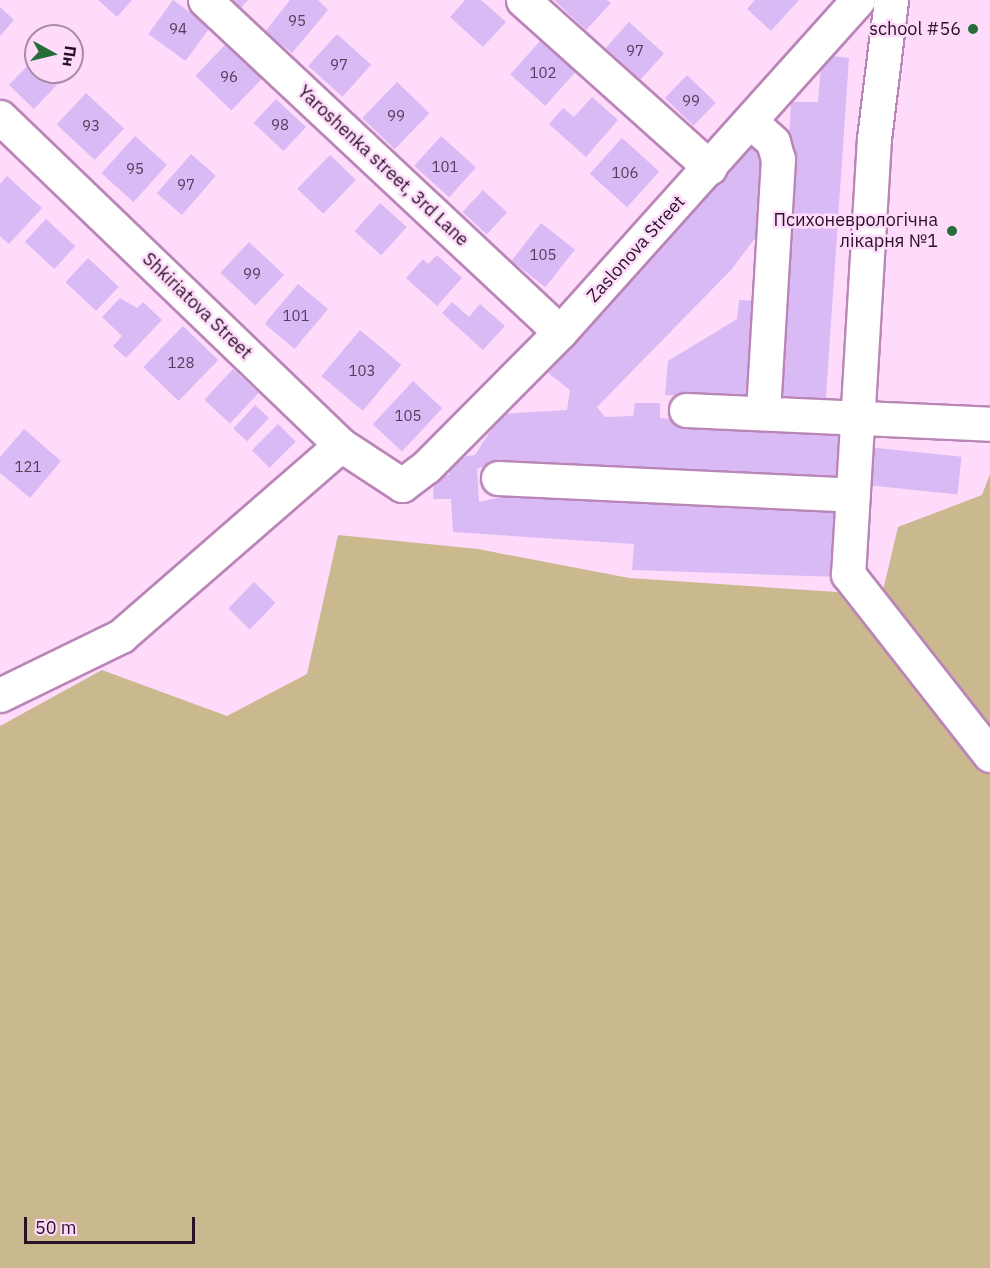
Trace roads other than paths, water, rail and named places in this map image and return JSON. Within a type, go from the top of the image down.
[{"type":"street","name":"Yaroshenka street, 3rd Lane","points":[[205,0],[560,332]]},
{"type":"street","points":[[523,0],[710,168]]},
{"type":"street","name":"Zaslonova Street","points":[[402,485],[426,467],[560,332],[710,168],[858,0]]},
{"type":"street","points":[[891,0],[874,138],[848,574],[990,755]]},
{"type":"street","name":"Shkiriatova Street","points":[[0,117],[341,445],[402,485]]},
{"type":"street","points":[[751,122],[773,142],[778,159],[763,413]]},
{"type":"street","points":[[686,410],[990,424]]},
{"type":"street","points":[[0,696],[121,636],[341,445]]},
{"type":"street","points":[[498,478],[854,495]]},
{"type":"place","name":"school #56","points":[[973,29]]},
{"type":"place","name":"Психоневрологічна лікарня №1","points":[[952,231]]}]
